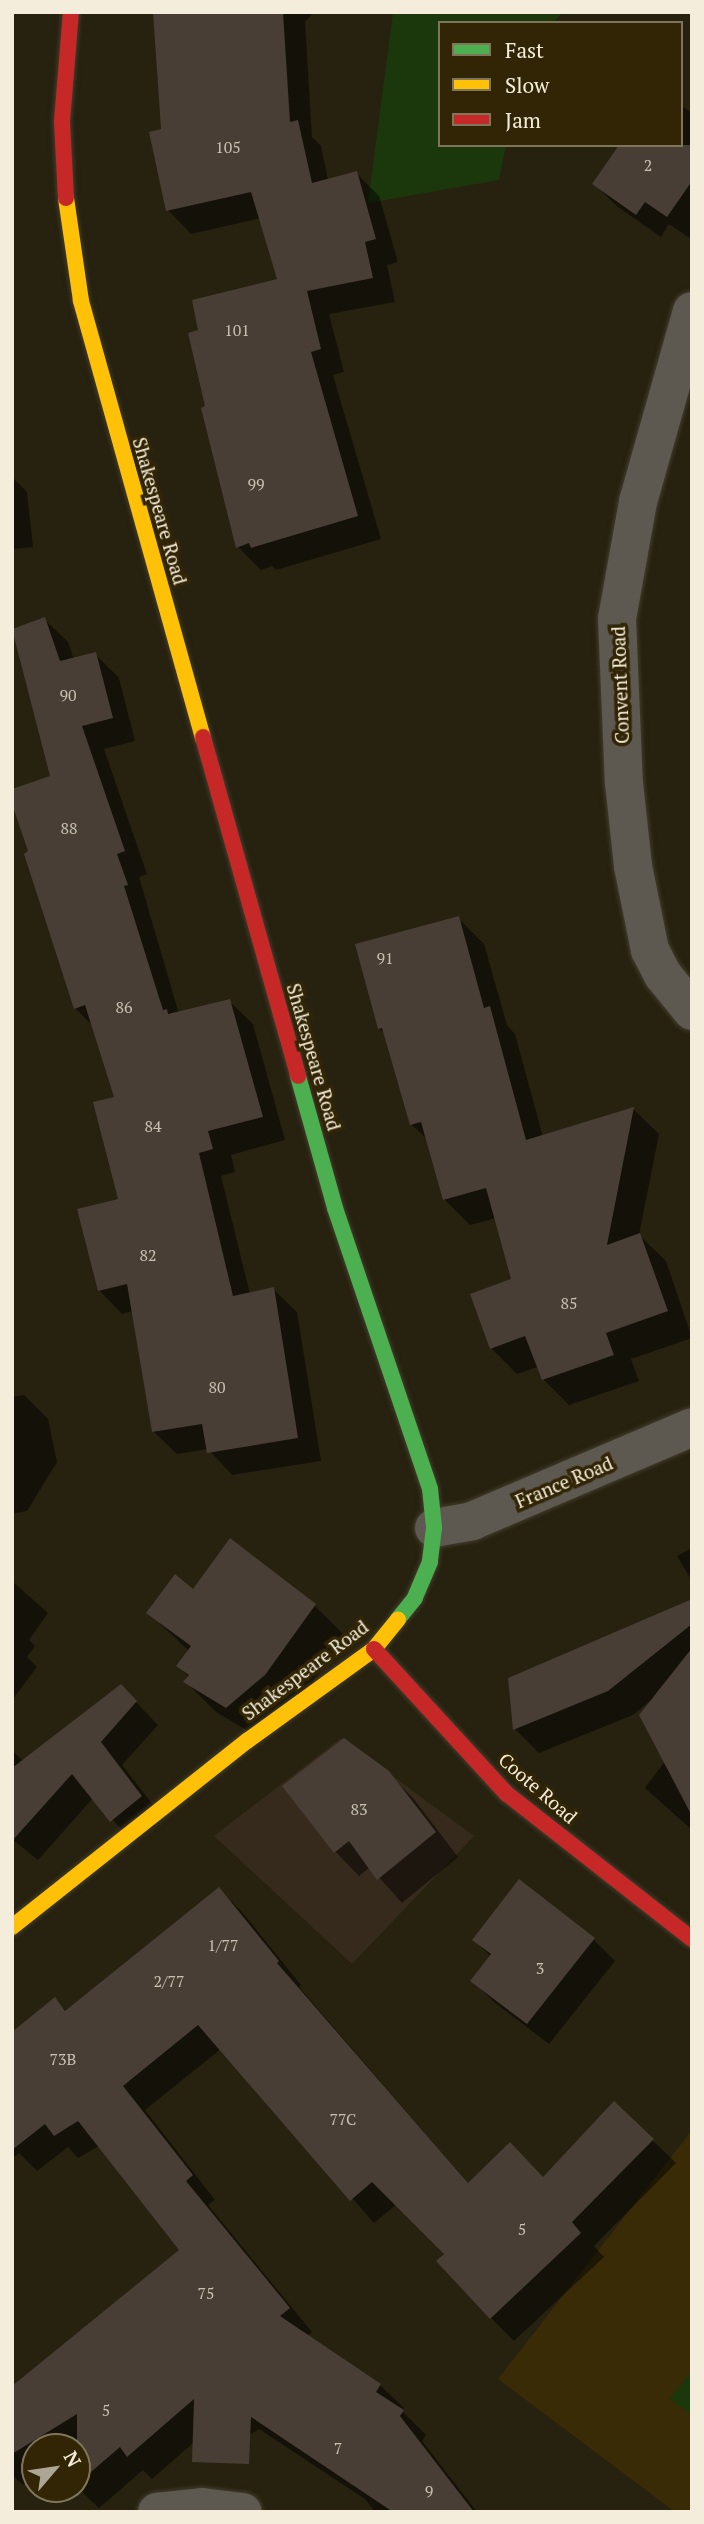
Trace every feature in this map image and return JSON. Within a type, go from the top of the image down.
[{"type":"street","name":"Shakespeare Road","points":[[12,1927],[247,1741],[374,1649],[415,1598],[430,1562],[434,1528],[430,1489],[335,1208],[81,301],[64,187],[62,121],[71,12]]},
{"type":"street","name":"Convent Road","points":[[692,311],[638,502],[617,620],[624,783],[633,866],[650,950],[663,975],[692,1011]]},
{"type":"street","name":"France Road","points":[[434,1528],[472,1521],[692,1427]]},
{"type":"street","name":"Coote Road","points":[[374,1649],[507,1794],[692,1940]]},
{"type":"street","points":[[157,2512],[202,2507],[243,2512]]},
{"type":"shaded area","points":[[341,1738],[474,1836],[352,1964],[214,1836]]},
{"type":"shaded area","points":[[692,2130],[692,2512],[675,2512],[498,2379]]},
{"type":"green space","points":[[393,12],[563,12],[555,21],[438,21],[438,147],[506,147],[499,180],[368,203]]},
{"type":"green space","points":[[692,2371],[692,2415],[670,2399]]},
{"type":"building","points":[[153,12],[283,12],[290,122],[298,120],[312,183],[357,171],[376,239],[365,242],[373,278],[307,291],[321,349],[311,352],[358,516],[251,548],[249,543],[236,548],[201,408],[205,406],[188,333],[198,330],[192,300],[277,279],[251,192],[166,211],[149,132],[161,129]]},
{"type":"building","points":[[692,145],[692,181],[667,217],[645,202],[636,215],[592,184],[618,147]]},
{"type":"building","points":[[45,617],[60,661],[96,652],[113,718],[82,726],[125,851],[117,854],[128,885],[124,886],[163,1010],[167,1009],[168,1014],[230,999],[263,1117],[208,1131],[213,1149],[199,1153],[233,1296],[274,1287],[298,1438],[207,1453],[202,1424],[152,1432],[127,1284],[98,1291],[77,1209],[118,1199],[93,1102],[114,1097],[85,1005],[74,1009],[24,854],[28,851],[12,804],[12,789],[50,776],[12,629]]},
{"type":"building","points":[[459,916],[484,1008],[490,1006],[526,1140],[634,1107],[607,1245],[640,1233],[668,1311],[606,1333],[614,1355],[542,1380],[525,1336],[490,1349],[470,1294],[511,1279],[486,1188],[443,1200],[421,1122],[410,1125],[382,1028],[378,1029],[355,944]]},
{"type":"building","points":[[230,1538],[316,1604],[265,1675],[226,1708],[183,1682],[189,1675],[176,1666],[191,1646],[146,1613],[175,1574],[193,1589]]},
{"type":"building","points":[[692,1599],[692,1624],[608,1691],[513,1730],[508,1678]]},
{"type":"building","points":[[692,1648],[692,1816],[639,1715]]},
{"type":"building","points":[[121,1684],[137,1701],[101,1742],[142,1796],[110,1822],[72,1774],[12,1841],[12,1768]]},
{"type":"building","points":[[344,1738],[389,1771],[436,1832],[377,1880],[349,1841],[334,1853],[282,1786]]},
{"type":"building","points":[[519,1879],[595,1938],[527,2024],[470,1981],[491,1954],[472,1940]]},
{"type":"building","points":[[219,1887],[279,1961],[277,1963],[468,2183],[510,2142],[543,2177],[614,2101],[654,2139],[572,2222],[581,2233],[490,2319],[436,2261],[444,2254],[372,2182],[350,2201],[198,2025],[123,2086],[193,2175],[186,2181],[290,2308],[280,2316],[381,2384],[376,2392],[404,2410],[400,2416],[474,2512],[393,2512],[251,2417],[249,2464],[192,2462],[194,2399],[127,2457],[120,2447],[91,2472],[91,2433],[77,2433],[77,2414],[46,2433],[21,2433],[21,2448],[12,2454],[12,2386],[179,2250],[78,2121],[54,2136],[45,2124],[12,2150],[12,2032],[55,1997],[65,2011]]},
{"type":"traffic: fast","points":[[298,1076],[335,1208],[430,1489],[434,1528],[430,1562],[415,1598],[398,1619]]},
{"type":"traffic: slow","points":[[66,198],[81,301],[203,737]]},
{"type":"traffic: slow","points":[[12,1927],[247,1741],[374,1649],[398,1619]]},
{"type":"traffic: jam","points":[[66,198],[62,121],[71,12]]},
{"type":"traffic: jam","points":[[203,737],[298,1076]]},
{"type":"traffic: jam","points":[[374,1649],[507,1794],[692,1939]]}]
